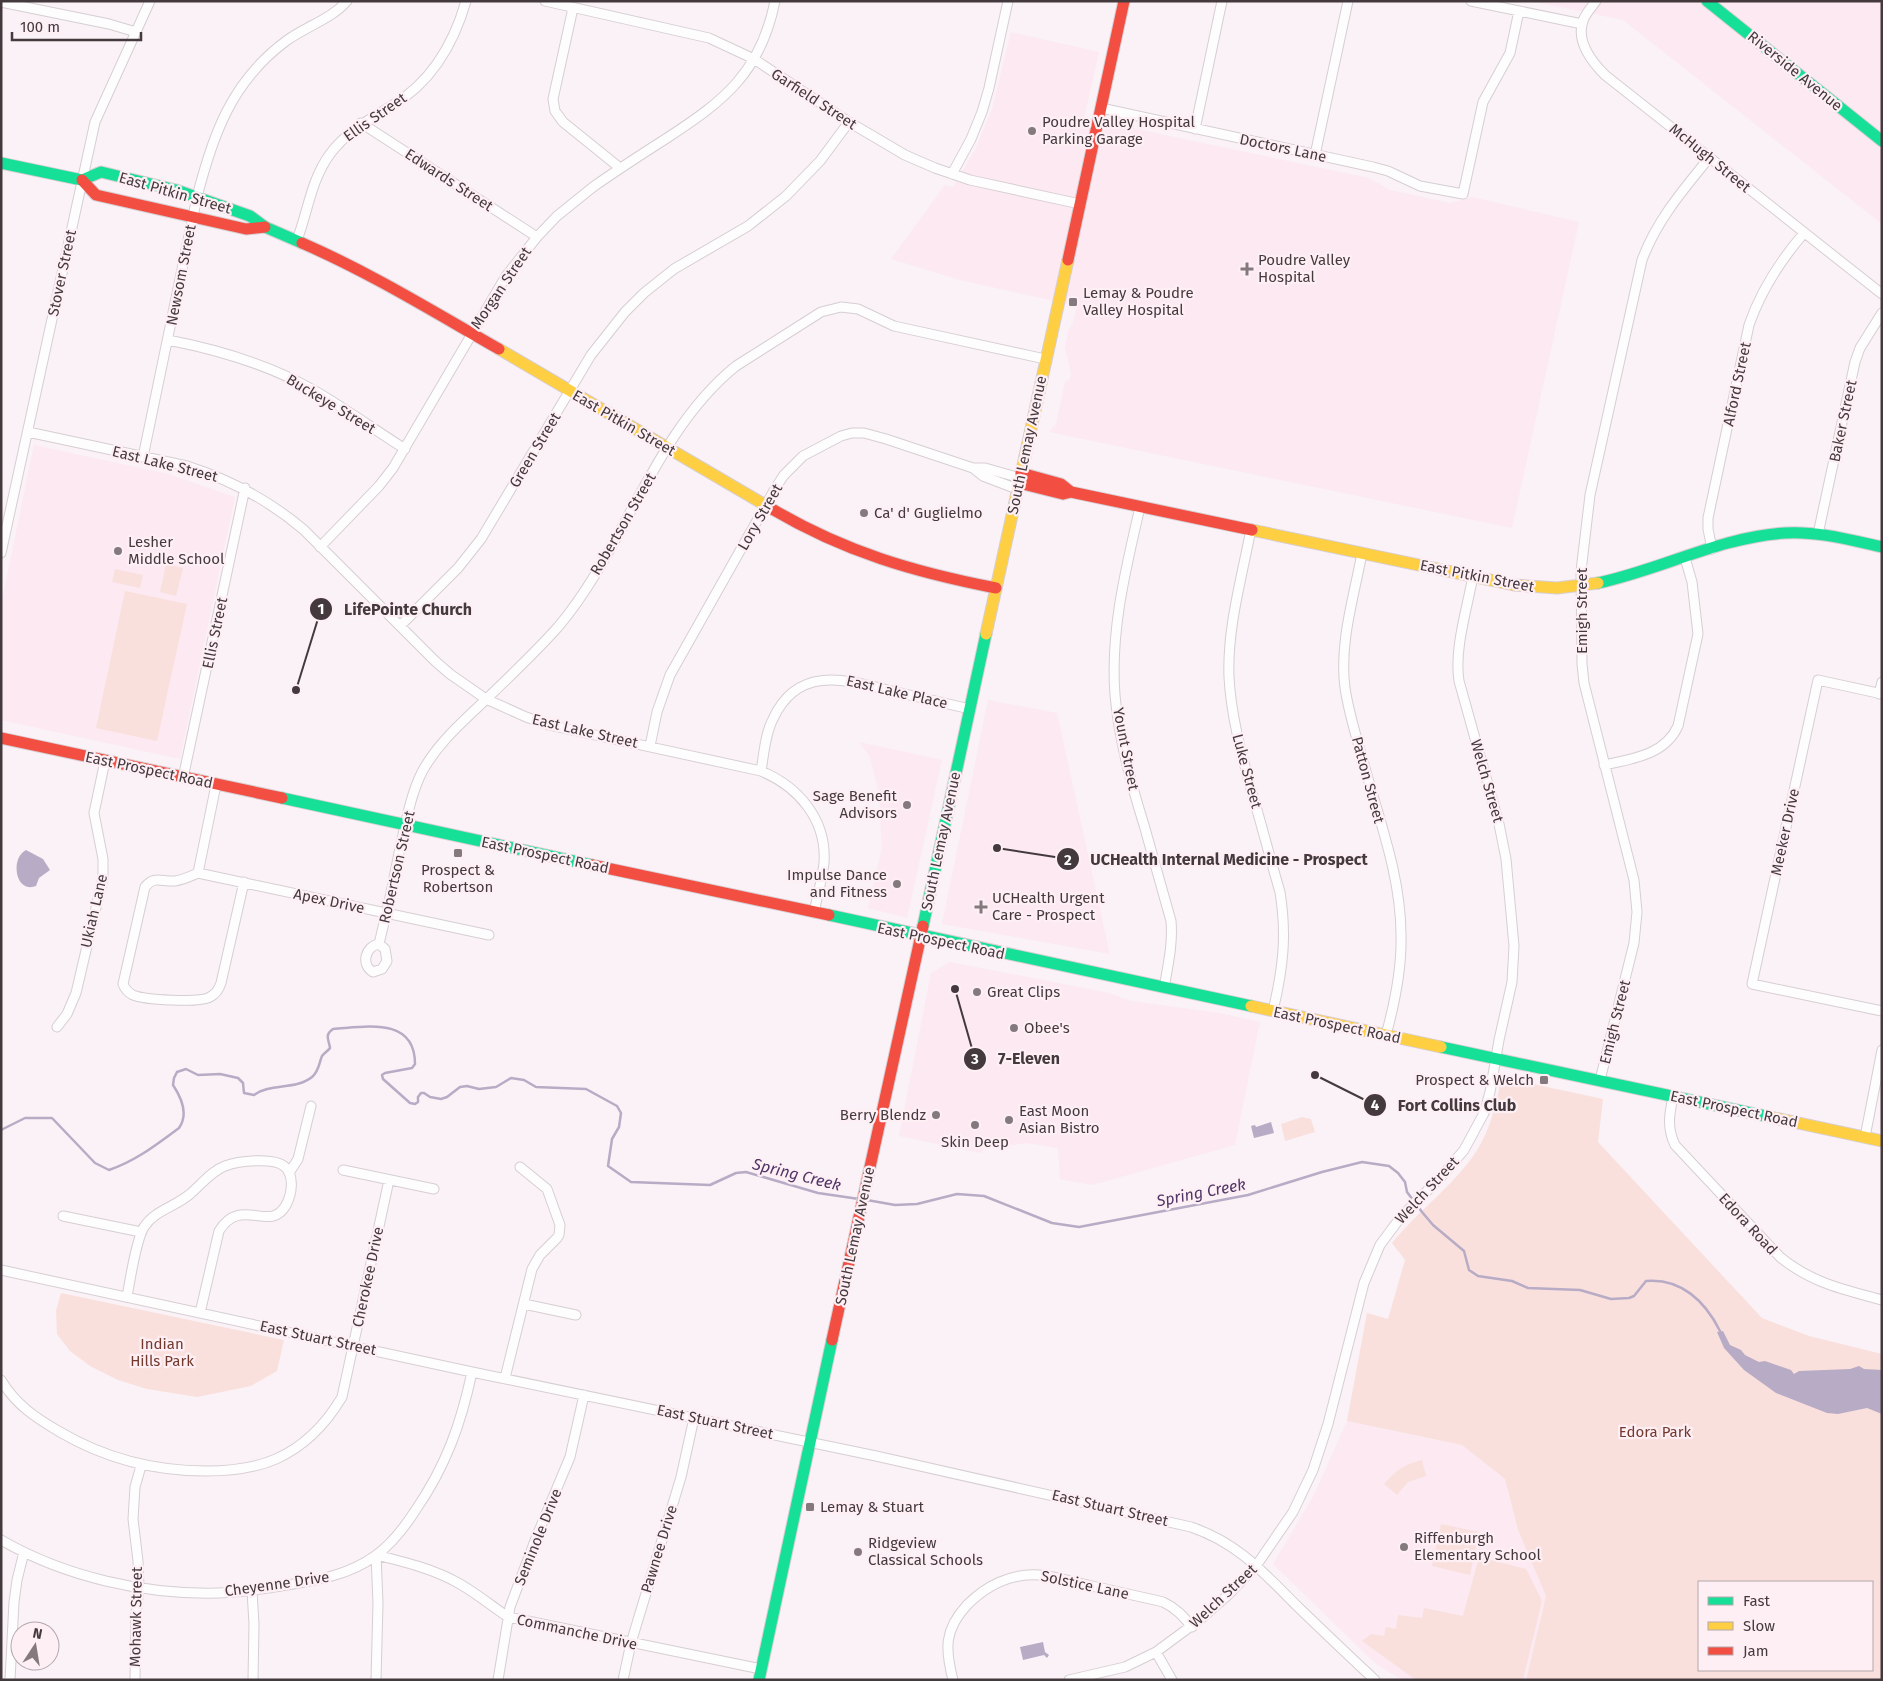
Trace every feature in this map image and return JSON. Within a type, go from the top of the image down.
[{"type":"main road","name":"South Lemay Avenue","points":[[760,1674],[1124,1]]},
{"type":"main road","name":"Riverside Avenue","points":[[1707,1],[1882,141]]},
{"type":"main road","name":"East Pitkin Street","points":[[1,163],[82,180],[96,195],[246,228],[265,227]]},
{"type":"main road","name":"East Pitkin Street","points":[[82,180],[100,172],[197,197],[250,216],[265,227],[297,240],[382,281],[796,523],[858,552],[924,573],[996,588]]},
{"type":"main road","name":"East Pitkin Street","points":[[1019,481],[1063,494],[1072,492],[1536,588],[1581,587],[1770,534],[1818,534],[1882,546]]},
{"type":"main road","name":"East Prospect Road","points":[[1,738],[920,936],[1882,1140]]},
{"type":"street","name":"Stover Street","points":[[1,553],[95,122],[150,1]]},
{"type":"street","name":"Newsom Street","points":[[143,457],[197,197],[211,145],[225,114],[243,85],[267,57],[284,42],[336,12],[347,1]]},
{"type":"street","name":"Ellis Street","points":[[297,240],[318,171],[339,143],[361,124],[408,94],[429,74],[446,50],[456,31],[466,1]]},
{"type":"street","name":"Garfield Street","points":[[545,1],[695,34],[754,59],[849,122],[905,155],[970,180],[1080,204]]},
{"type":"street","name":"Morgan Street","points":[[320,547],[379,486],[405,450],[471,333],[506,276],[537,237],[577,199],[620,168],[703,114],[732,89],[754,59],[766,34],[775,1]]},
{"type":"street","points":[[952,174],[971,140],[982,112],[1008,1]]},
{"type":"street","points":[[1195,129],[1222,1]]},
{"type":"street","points":[[1315,155],[1348,1]]},
{"type":"street","points":[[1471,1],[1582,24],[1584,17],[1596,1]]},
{"type":"street","points":[[1,2],[109,24],[136,32]]},
{"type":"street","points":[[573,8],[554,99],[555,111],[563,122],[620,168]]},
{"type":"street","name":"Doctors Lane","points":[[1100,108],[1374,167],[1388,171],[1420,186],[1463,194],[1483,102],[1510,53],[1518,11]]},
{"type":"street","name":"McHugh Street","points":[[1582,24],[1586,49],[1604,75],[1882,294]]},
{"type":"street","name":"Green Street","points":[[400,626],[458,568],[481,539],[591,355],[607,333],[644,293],[674,269],[748,226],[786,196],[820,161],[849,122]]},
{"type":"street","name":"Edwards Street","points":[[361,124],[537,237]]},
{"type":"street","name":"Emigh Street","points":[[1600,1080],[1634,943],[1637,912],[1634,880],[1584,683],[1582,558],[1590,495],[1642,260],[1655,230],[1668,209],[1709,158]]},
{"type":"street","name":"Alford Street","points":[[1712,549],[1708,518],[1750,325],[1756,306],[1776,268],[1804,233]]},
{"type":"street","name":"Robertson Street","points":[[379,944],[405,825],[415,791],[428,761],[442,742],[538,649],[559,626],[594,575],[668,448],[697,405],[723,376],[811,318],[832,309],[841,308],[858,310],[894,326],[1045,359]]},
{"type":"street","name":"Baker Street","points":[[1818,534],[1855,362],[1863,342],[1882,313]]},
{"type":"street","name":"Buckeye Street","points":[[168,340],[229,354],[287,376],[341,406],[405,450]]},
{"type":"street","name":"East Lake Street","points":[[28,432],[187,466],[245,488],[285,514],[450,674],[486,699],[512,712],[549,725],[760,771],[785,784],[796,793],[812,812],[818,822],[822,835],[824,863],[814,913]]},
{"type":"street","name":"Lory Street","points":[[650,746],[657,712],[670,675],[766,505],[784,476],[803,456],[841,436],[852,433],[864,433],[973,468],[983,476],[1019,481]]},
{"type":"street","name":"Ellis Street","points":[[183,778],[245,488]]},
{"type":"street","name":"Yount Street","points":[[1140,507],[1121,599],[1115,668],[1115,694],[1126,765],[1171,921],[1171,952],[1164,988]]},
{"type":"street","name":"Luke Street","points":[[1250,529],[1231,638],[1229,676],[1231,700],[1239,744],[1280,892],[1283,913],[1283,964],[1273,1011]]},
{"type":"street","name":"Patton Street","points":[[1362,553],[1346,636],[1343,669],[1348,706],[1388,851],[1400,914],[1401,960],[1398,984],[1386,1035]]},
{"type":"street","points":[[1604,765],[1629,760],[1661,748],[1674,736],[1678,726],[1698,634],[1692,582],[1685,558]]},
{"type":"street","name":"Welch Street","points":[[1069,1680],[1125,1667],[1156,1652],[1192,1627],[1228,1595],[1256,1566],[1293,1512],[1313,1470],[1328,1424],[1370,1264],[1383,1240],[1407,1210],[1441,1177],[1464,1150],[1484,1113],[1512,982],[1514,946],[1506,859],[1499,824],[1457,669],[1473,576]]},
{"type":"street","name":"East Lake Place","points":[[760,771],[769,728],[780,707],[794,692],[820,680],[844,680],[970,709]]},
{"type":"street","name":"Meeker Drive","points":[[1880,694],[1818,680],[1752,984],[1882,1011]]},
{"type":"street","points":[[1880,694],[1882,682]]},
{"type":"street","name":"Ukiah Lane","points":[[57,1027],[67,1014],[76,993],[103,878],[104,859],[94,813],[106,761]]},
{"type":"street","points":[[216,785],[198,873],[177,881],[157,878],[150,881],[145,887],[123,984],[126,990],[134,995],[151,999],[200,1000],[209,998],[217,992],[221,983],[244,882]]},
{"type":"street","name":"Apex Drive","points":[[198,873],[489,935]]},
{"type":"street","points":[[1865,1137],[1882,1050]]},
{"type":"street","name":"Edora Road","points":[[1673,1096],[1668,1125],[1675,1145],[1780,1257],[1794,1268],[1823,1284],[1882,1300]]},
{"type":"street","points":[[289,1174],[298,1159],[310,1106]]},
{"type":"street","points":[[127,1297],[141,1232],[152,1218],[189,1195],[222,1166],[240,1162],[271,1161],[284,1166],[289,1174],[292,1190],[287,1204],[278,1214],[271,1217],[263,1217],[243,1214],[235,1216],[223,1224],[217,1235],[200,1313]]},
{"type":"street","points":[[505,1378],[536,1261],[557,1238],[560,1230],[547,1189],[520,1168]]},
{"type":"street","points":[[343,1170],[434,1190]]},
{"type":"street","name":"Cherokee Drive","points":[[1,1380],[15,1400],[48,1426],[100,1453],[140,1466],[182,1471],[230,1471],[261,1465],[294,1449],[322,1426],[342,1397],[389,1180]]},
{"type":"street","points":[[63,1216],[141,1232]]},
{"type":"street","name":"East Stuart Street","points":[[1,1270],[472,1372],[809,1442],[1191,1527],[1211,1534],[1228,1543],[1256,1566],[1375,1680]]},
{"type":"street","points":[[524,1304],[576,1315]]},
{"type":"street","name":"Cheyenne Drive","points":[[1,1540],[24,1552],[70,1570],[139,1587],[192,1593],[252,1591],[335,1576],[353,1569],[376,1555],[404,1528],[434,1481],[457,1432],[472,1372]]},
{"type":"street","name":"Seminole Drive","points":[[498,1680],[508,1617],[530,1554],[570,1456],[584,1395]]},
{"type":"street","name":"Pawnee Drive","points":[[623,1680],[631,1643],[681,1477],[694,1418]]},
{"type":"street","name":"Mohawk Street","points":[[135,1680],[136,1616],[139,1587],[133,1519],[140,1466]]},
{"type":"street","points":[[10,1680],[16,1580],[24,1552]]},
{"type":"street","points":[[376,1555],[378,1613],[376,1680]]},
{"type":"street","name":"Commanche Drive","points":[[376,1555],[406,1562],[442,1575],[475,1593],[508,1617],[631,1643],[760,1674]]},
{"type":"street","name":"Solstice Lane","points":[[953,1680],[947,1657],[947,1647],[954,1622],[974,1599],[992,1585],[1006,1579],[1039,1575],[1163,1602],[1173,1607],[1192,1627]]},
{"type":"street","points":[[252,1591],[254,1624],[253,1680]]},
{"type":"street","points":[[1156,1652],[1172,1680]]},
{"type":"shaded area","points":[[1531,1],[1882,1],[1882,224],[1623,20]]},
{"type":"shaded area","name":"Poudre Valley Hospital","points":[[1011,32],[1099,52],[1084,118],[1369,178],[1390,190],[1450,203],[1472,197],[1579,222],[1512,528],[1049,432],[1056,424],[1065,382],[1070,379],[1071,373],[1065,348],[1068,331],[1073,323],[1077,306],[960,280],[891,259],[945,185],[953,187],[975,150],[992,109]]},
{"type":"shaded area","name":"Lesher Middle School","points":[[34,445],[168,474],[235,497],[180,759],[1,720],[1,605]]},
{"type":"shaded area","points":[[988,700],[1057,713],[1110,954],[942,924]]},
{"type":"shaded area","points":[[859,742],[942,760],[907,918],[868,908],[882,847],[878,789],[870,757]]},
{"type":"shaded area","points":[[26,850],[43,859],[50,870],[39,878],[36,886],[29,887],[23,885],[17,874],[18,860]]},
{"type":"shaded area","points":[[950,962],[1109,993],[1131,1001],[1220,1013],[1260,1022],[1235,1145],[1092,1185],[1060,1179],[1058,1148],[1026,1143],[1013,1145],[988,1141],[981,1153],[899,1136],[931,973]]},
{"type":"shaded area","points":[[1271,1122],[1274,1133],[1254,1138],[1251,1126],[1255,1125],[1256,1127]]},
{"type":"shaded area","points":[[1723,1331],[1730,1345],[1741,1350],[1745,1355],[1759,1362],[1765,1361],[1791,1370],[1794,1374],[1799,1371],[1850,1369],[1859,1366],[1864,1369],[1882,1370],[1882,1414],[1867,1408],[1838,1414],[1827,1413],[1776,1393],[1744,1370],[1724,1348],[1717,1332]]},
{"type":"shaded area","name":"Riffenburgh Elementary School","points":[[1347,1421],[1462,1445],[1505,1479],[1518,1530],[1546,1596],[1526,1680],[1402,1680],[1376,1664],[1273,1564],[1314,1495]]},
{"type":"shaded area","points":[[1043,1642],[1045,1652],[1049,1655],[1047,1658],[1044,1655],[1023,1660],[1020,1647]]},
{"type":"green space","points":[[166,564],[183,568],[176,596],[160,592]]},
{"type":"green space","points":[[115,569],[143,575],[140,588],[112,582]]},
{"type":"green space","points":[[125,591],[187,604],[157,741],[96,728]]},
{"type":"green space","name":"Edora Park","points":[[1505,1078],[1603,1099],[1598,1142],[1762,1318],[1809,1336],[1882,1354],[1882,1680],[1526,1680],[1546,1596],[1518,1530],[1505,1479],[1462,1445],[1347,1421],[1367,1313],[1388,1319],[1405,1260],[1392,1243],[1467,1164],[1481,1144],[1495,1108],[1501,1080]]},
{"type":"green space","points":[[1302,1117],[1311,1119],[1315,1132],[1285,1141],[1281,1124]]},
{"type":"green space","name":"Indian Hills Park","points":[[61,1293],[284,1340],[277,1371],[251,1386],[197,1397],[147,1389],[118,1380],[90,1366],[70,1351],[57,1334],[56,1311]]},
{"type":"green space","points":[[1422,1460],[1426,1476],[1408,1482],[1397,1495],[1384,1484],[1401,1469]]},
{"type":"green space","points":[[1441,1524],[1479,1532],[1470,1575],[1432,1566]]},
{"type":"green space","points":[[1479,1557],[1526,1569],[1542,1601],[1523,1680],[1416,1680],[1362,1641],[1371,1634],[1384,1636],[1386,1627],[1396,1629],[1398,1615],[1422,1618],[1424,1608],[1463,1616]]},
{"type":"waterway","name":"Spring Creek","points":[[1,1130],[25,1118],[52,1118],[95,1163],[109,1170],[137,1157],[179,1128],[184,1111],[179,1095],[173,1085],[177,1072],[186,1069],[198,1075],[220,1074],[238,1078],[243,1083],[244,1093],[254,1095],[260,1091],[298,1084],[312,1077],[317,1070],[322,1056],[330,1048],[328,1036],[333,1029],[359,1027],[386,1028],[397,1031],[407,1038],[413,1049],[415,1064],[412,1068],[382,1075],[383,1079],[410,1103],[415,1104],[418,1102],[418,1097],[421,1093],[441,1099],[447,1097],[460,1087],[467,1086],[479,1089],[496,1087],[511,1078],[524,1080],[536,1087],[586,1089],[617,1106],[621,1113],[619,1127],[612,1139],[608,1166],[631,1182],[710,1185],[736,1173],[746,1172],[818,1193],[859,1199]]},
{"type":"waterway","name":"Spring Creek","points":[[867,1200],[895,1205],[917,1204],[957,1194],[984,1196],[1052,1223],[1079,1227],[1248,1195],[1322,1172],[1362,1162],[1389,1166],[1405,1182],[1407,1192],[1433,1225],[1464,1251],[1469,1270],[1478,1276],[1512,1281],[1528,1288],[1580,1290],[1611,1299],[1634,1296],[1646,1281],[1670,1283],[1681,1288],[1699,1301],[1720,1331]]},
{"type":"traffic: fast","points":[[1707,1],[1882,141]]},
{"type":"traffic: fast","points":[[1,163],[82,180],[101,172],[176,190],[250,216],[265,227],[302,243]]},
{"type":"traffic: fast","points":[[1598,583],[1714,547],[1761,536],[1785,533],[1810,533],[1882,547]]},
{"type":"traffic: fast","points":[[923,926],[986,634]]},
{"type":"traffic: fast","points":[[282,798],[592,865]]},
{"type":"traffic: fast","points":[[829,915],[1251,1006]]},
{"type":"traffic: fast","points":[[1441,1047],[1770,1117]]},
{"type":"traffic: fast","points":[[759,1680],[832,1340]]},
{"type":"traffic: slow","points":[[986,634],[1068,260]]},
{"type":"traffic: slow","points":[[499,349],[772,509]]},
{"type":"traffic: slow","points":[[1252,530],[1514,585],[1557,588],[1598,583]]},
{"type":"traffic: slow","points":[[1251,1006],[1441,1047]]},
{"type":"traffic: slow","points":[[1770,1117],[1882,1141]]},
{"type":"traffic: jam","points":[[1068,260],[1124,1]]},
{"type":"traffic: jam","points":[[82,180],[96,195],[246,229],[265,227]]},
{"type":"traffic: jam","points":[[302,243],[378,280],[499,349]]},
{"type":"traffic: jam","points":[[1021,473],[1061,484],[1071,492],[1252,530]]},
{"type":"traffic: jam","points":[[1019,483],[1063,494],[1071,492]]},
{"type":"traffic: jam","points":[[772,509],[826,537],[881,559],[937,575],[996,588]]},
{"type":"traffic: jam","points":[[1,738],[282,798]]},
{"type":"traffic: jam","points":[[592,865],[829,915]]},
{"type":"traffic: jam","points":[[832,1340],[923,926]]},
{"type":"place","name":"Poudre Valley Hospital Parking Garage","points":[[1032,131]]},
{"type":"place","name":"Poudre Valley Hospital","points":[[1247,269]]},
{"type":"place","name":"Lemay & Poudre Valley Hospital","points":[[1073,302]]},
{"type":"place","name":"Ca' d' Guglielmo","points":[[864,513]]},
{"type":"place","name":"Lesher Middle School","points":[[118,551]]},
{"type":"place","name":"LifePointe Church","points":[[296,690]]},
{"type":"place","name":"Sage Benefit Advisors","points":[[907,805]]},
{"type":"place","name":"UCHealth Internal Medicine - Prospect","points":[[997,848]]},
{"type":"place","name":"Prospect & Robertson","points":[[458,853]]},
{"type":"place","name":"Impulse Dance and Fitness","points":[[897,884]]},
{"type":"place","name":"UCHealth Urgent Care - Prospect","points":[[981,907]]},
{"type":"place","name":"7-Eleven","points":[[955,989]]},
{"type":"place","name":"Great Clips","points":[[977,992]]},
{"type":"place","name":"Obee's","points":[[1014,1028]]},
{"type":"place","name":"Fort Collins Club","points":[[1315,1075]]},
{"type":"place","name":"Prospect & Welch","points":[[1544,1080]]},
{"type":"place","name":"Berry Blendz","points":[[936,1115]]},
{"type":"place","name":"East Moon Asian Bistro","points":[[1009,1120]]},
{"type":"place","name":"Skin Deep","points":[[975,1125]]},
{"type":"place","name":"Lemay & Stuart","points":[[810,1507]]},
{"type":"place","name":"Riffenburgh Elementary School","points":[[1404,1547]]},
{"type":"place","name":"Ridgeview Classical Schools","points":[[858,1552]]}]
